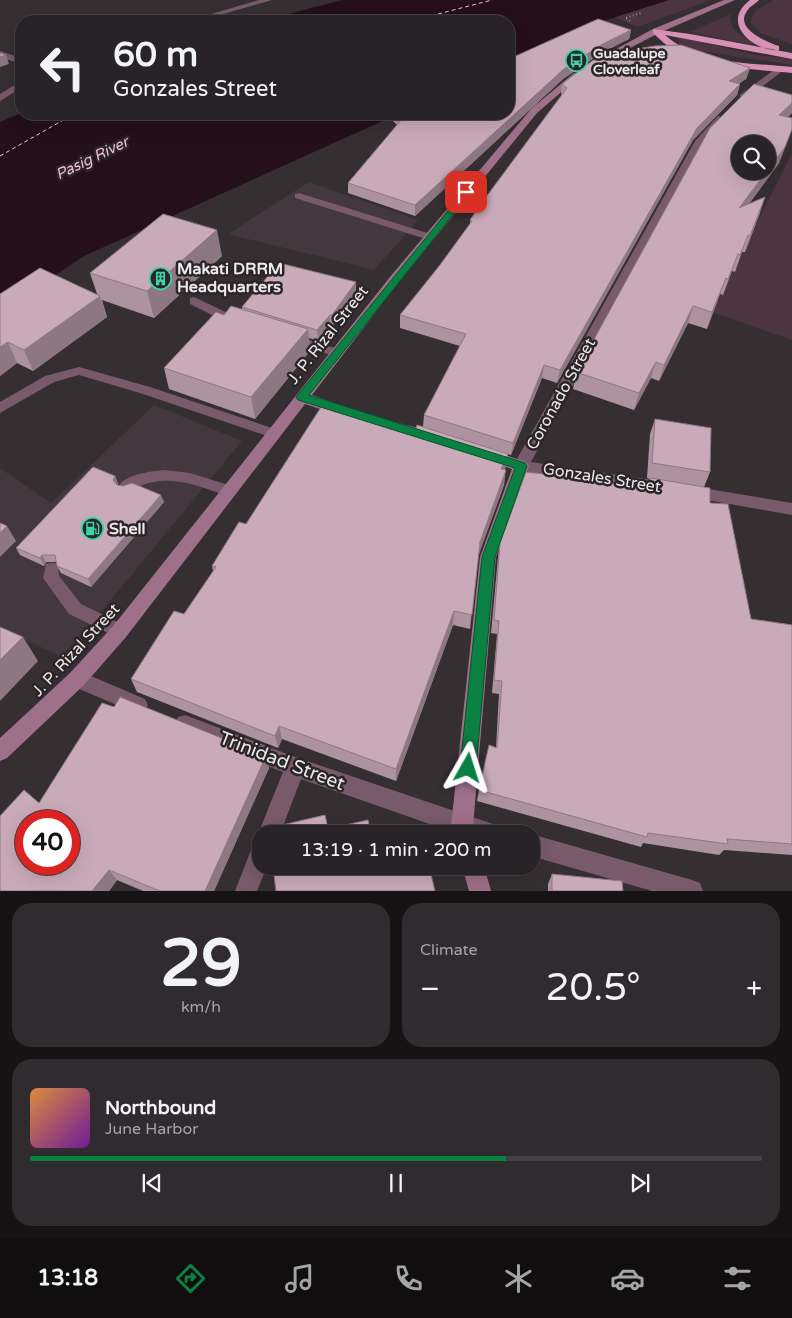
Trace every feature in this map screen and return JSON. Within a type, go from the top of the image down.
[{"type":"highway","points":[[755,0],[742,12],[740,18],[745,29],[761,42],[792,51]]},
{"type":"highway","points":[[656,31],[669,44],[687,52],[722,60],[792,70]]},
{"type":"highway","points":[[656,31],[695,36],[754,50],[792,56]]},
{"type":"highway","points":[[661,52],[687,52]]},
{"type":"highway","points":[[591,66],[629,56]]},
{"type":"main road","name":"J. P. Rizal Street","points":[[0,751],[77,679],[120,631],[301,397],[534,111],[566,83],[591,66],[656,31],[731,0]]},
{"type":"main road","points":[[301,397],[357,416]]},
{"type":"main road","name":"Gonzales Street","points":[[476,452],[521,466]]},
{"type":"main road","name":"Coronado Street","points":[[464,825],[488,557],[521,466]]},
{"type":"main road","points":[[476,875],[480,890]]},
{"type":"street","points":[[213,15],[268,0]]},
{"type":"street","points":[[0,54],[15,59]]},
{"type":"street","name":"Coronado Street","points":[[521,466],[700,140],[739,100],[781,68]]},
{"type":"street","points":[[0,98],[15,88]]},
{"type":"street","name":"Gonzales Street","points":[[521,466],[792,509]]},
{"type":"street","name":"Trinidad Street","points":[[77,679],[295,767],[451,825]]},
{"type":"street","points":[[272,825],[295,767]]},
{"type":"street","points":[[540,848],[692,890]]},
{"type":"street","points":[[246,890],[252,875]]},
{"type":"lane","points":[[299,196],[430,237]]},
{"type":"lane","points":[[194,301],[229,319],[247,325]]},
{"type":"lane","points":[[283,336],[337,353]]},
{"type":"lane","points":[[0,408],[50,379],[80,371],[145,390],[273,433]]},
{"type":"lane","points":[[124,486],[138,480],[162,474],[177,474],[230,491]]},
{"type":"lane","points":[[52,569],[51,578],[75,609],[120,631]]},
{"type":"shaded area","points":[[669,0],[711,0],[637,27],[615,17]]},
{"type":"shaded area","points":[[774,0],[792,0],[792,44],[762,34],[750,22],[756,10]]},
{"type":"shaded area","points":[[733,13],[730,15],[733,29],[756,46],[690,32]]},
{"type":"shaded area","points":[[680,37],[751,54],[792,59],[792,65],[695,50],[682,46],[678,41]]},
{"type":"shaded area","points":[[792,153],[792,340],[712,312]]},
{"type":"shaded area","points":[[309,182],[418,220],[374,270],[228,234]]},
{"type":"shaded area","points":[[154,405],[242,441],[63,658],[0,627],[0,468],[51,503]]},
{"type":"water","points":[[342,0],[669,0],[600,22],[515,60],[515,15],[285,15]]},
{"type":"water","name":"Pasig River","points":[[15,116],[15,120],[385,120],[84,256],[0,312],[0,122]]},
{"type":"building","points":[[598,19],[631,30],[603,44],[564,69],[515,114],[515,56]]},
{"type":"building","points":[[681,45],[750,68],[729,81],[740,84],[697,128],[560,370],[544,365],[513,443],[424,415],[466,334],[400,315],[440,265],[472,221],[470,220],[483,201],[567,88],[562,84],[592,61],[605,54],[655,46]]},
{"type":"building","points":[[754,84],[792,95],[792,103],[779,115],[792,118],[792,129],[785,147],[776,159],[776,135],[731,135],[731,180],[760,180],[739,208],[765,197],[750,236],[748,235],[740,255],[738,254],[728,279],[726,278],[712,312],[693,306],[664,365],[656,362],[639,393],[576,372],[710,128]]},
{"type":"building","points":[[401,120],[508,120],[415,205],[348,183]]},
{"type":"building","points":[[163,214],[217,230],[147,291],[90,273]]},
{"type":"building","points":[[279,263],[356,282],[332,315],[317,330],[242,307]]},
{"type":"building","points":[[40,268],[100,296],[24,350],[8,342],[0,347],[0,294]]},
{"type":"building","points":[[231,306],[308,329],[251,397],[164,368],[216,312],[224,315]]},
{"type":"building","points":[[323,404],[416,428],[417,425],[508,454],[501,469],[506,470],[480,542],[472,615],[454,611],[396,769],[279,726],[275,736],[131,679],[174,611],[184,614],[216,567],[212,566],[239,522],[246,524]]},
{"type":"building","points":[[655,419],[711,428],[710,472],[652,463]]},
{"type":"building","name":"Shell","points":[[93,467],[115,476],[113,480],[117,485],[123,486],[132,483],[161,495],[88,579],[57,566],[55,555],[42,555],[40,558],[16,548]]},
{"type":"building","points":[[526,472],[599,480],[600,482],[650,486],[651,478],[710,488],[710,503],[728,504],[751,619],[792,625],[792,844],[727,839],[728,844],[648,833],[647,837],[479,790],[489,745],[497,748],[502,681],[494,680],[499,621],[494,620],[500,543]]},
{"type":"building","points":[[0,523],[7,526],[0,533]]},
{"type":"building","points":[[0,627],[23,637],[0,660]]},
{"type":"building","points":[[120,697],[266,756],[205,891],[160,891],[109,870],[92,891],[0,891],[0,816],[24,790],[39,803],[102,703],[114,707]]},
{"type":"building","points":[[325,815],[327,825],[282,825]]},
{"type":"building","points":[[368,820],[369,825],[346,825]]},
{"type":"building","points":[[552,874],[622,881],[623,891],[552,891]]},
{"type":"building","points":[[274,875],[431,875],[435,891],[276,891]]},
{"type":"ferry route","points":[[434,15],[492,0]]},
{"type":"ferry route","points":[[0,156],[63,120]]},
{"type":"place","name":"Guadalupe Cloverleaf","points":[[577,61]]},
{"type":"place","name":"Makati DRRM Headquarters","points":[[161,278]]},
{"type":"place","name":"Shell","points":[[93,529]]},
{"type":"route","points":[[466,192],[301,397],[521,466],[488,557],[468,768]]}]
